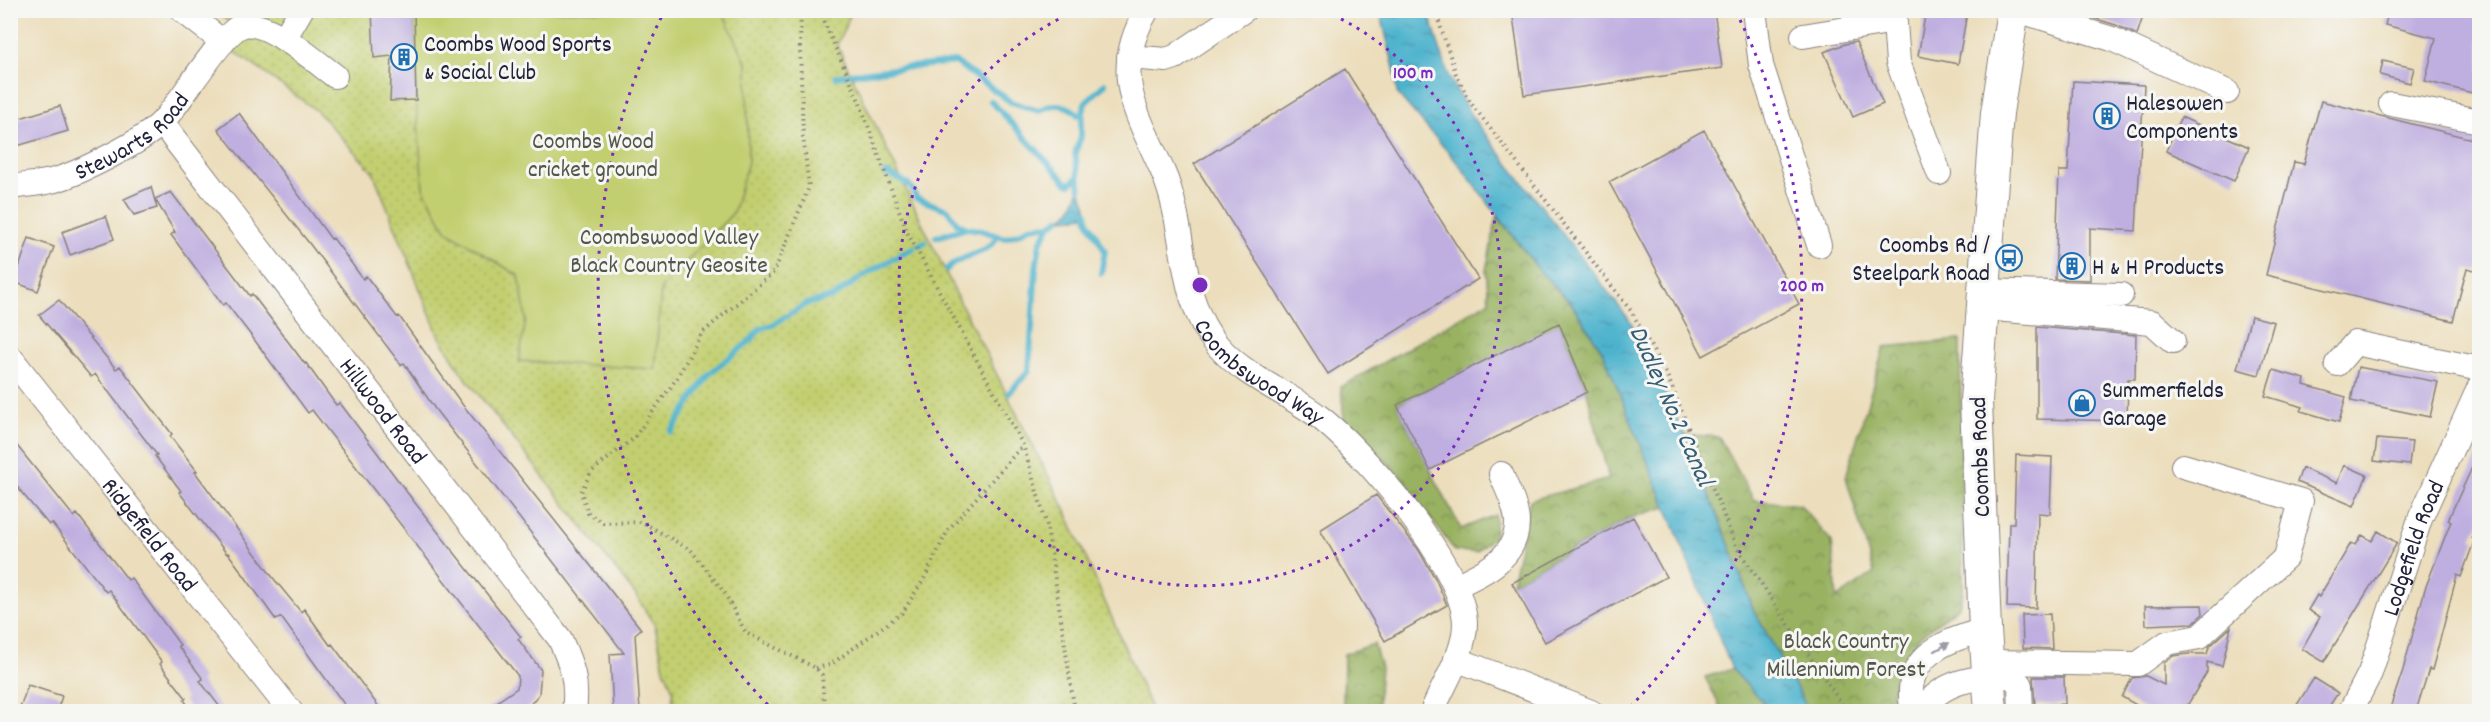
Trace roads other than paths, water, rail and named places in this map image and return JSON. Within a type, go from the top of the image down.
[{"type":"main road","name":"Coombs Road","points":[[1991,711],[1985,630],[1976,401],[1997,113],[2018,13]]},
{"type":"street","points":[[182,10],[223,42]]},
{"type":"street","points":[[284,39],[301,10]]},
{"type":"street","name":"Coombswood Way","points":[[1147,10],[1136,30],[1129,57],[1129,87],[1140,125],[1164,173],[1181,233],[1189,294],[1201,322],[1219,347],[1247,370],[1318,416],[1384,480],[1423,532],[1455,586],[1465,621],[1463,639],[1432,711]]},
{"type":"street","points":[[1129,57],[1166,60],[1174,57],[1244,10]]},
{"type":"street","points":[[1754,10],[1761,65],[1819,245]]},
{"type":"street","points":[[2018,13],[2112,39],[2227,92]]},
{"type":"street","points":[[1803,36],[1895,16],[1898,62],[1939,173]]},
{"type":"street","name":"Stewarts Road","points":[[10,187],[52,181],[120,152],[162,123],[223,42],[241,26],[258,25],[284,39],[335,76]]},
{"type":"street","points":[[2391,104],[2480,121]]},
{"type":"street","name":"Hillwood Road","points":[[162,123],[560,639],[573,667],[577,691],[574,711]]},
{"type":"street","points":[[1983,300],[2121,295]]},
{"type":"street","points":[[1983,300],[2152,322],[2173,341]]},
{"type":"street","points":[[2337,364],[2355,343],[2480,369]]},
{"type":"street","name":"Ridgefield Road","points":[[10,357],[291,711]]},
{"type":"street","name":"Lodgefield Road","points":[[2350,711],[2370,673],[2420,519],[2480,386]]},
{"type":"street","points":[[1922,711],[1929,698],[1948,686],[1988,669],[2138,664],[2167,643],[2199,637],[2286,557],[2301,501],[2183,466]]},
{"type":"street","points":[[1455,586],[1485,572],[1502,559],[1513,542],[1517,523],[1501,474]]},
{"type":"street","points":[[1915,711],[1911,704],[1911,682],[1922,659],[1943,645],[1985,630]]},
{"type":"street","points":[[1456,659],[1592,711]]},
{"type":"street","points":[[1988,669],[2018,680],[2021,711]]},
{"type":"water","points":[[1380,11],[1428,11],[1449,77],[1472,117],[1628,318],[1647,352],[1689,445],[1753,609],[1809,711],[1771,711],[1732,669],[1603,352],[1572,304],[1539,270],[1461,167],[1397,93],[1395,72]]},
{"type":"water","points":[[1080,189],[1087,206],[1087,213],[1076,218],[1059,219],[1070,210]]},
{"type":"waterway","points":[[851,74],[955,62],[1011,102],[1039,111],[1060,105],[1078,115],[1083,115]]},
{"type":"waterway","points":[[836,77],[846,75]]},
{"type":"waterway","points":[[1080,189],[1075,153],[1081,137],[1085,103],[1105,84]]},
{"type":"waterway","points":[[991,101],[1067,183],[1070,184],[1078,177]]},
{"type":"waterway","points":[[886,173],[908,184],[916,198],[948,210],[957,223],[967,228]]},
{"type":"waterway","points":[[1087,213],[1088,221],[1105,251],[1101,273]]},
{"type":"waterway","points":[[936,237],[967,228],[1005,238],[1021,233],[1029,227],[1050,225],[1059,219]]},
{"type":"waterway","points":[[1009,393],[1029,371],[1036,269],[1040,243],[1050,225]]},
{"type":"waterway","points":[[947,269],[952,264],[988,247],[997,236]]},
{"type":"waterway","points":[[919,245],[925,242]]},
{"type":"waterway","points":[[671,432],[709,374],[750,341],[761,328],[772,325],[806,304],[833,297],[866,274],[913,248]]},
{"type":"place","name":"Coombs Wood Sports & Social Club","points":[[404,57]]},
{"type":"place","name":"Halesowen Components","points":[[2107,116]]},
{"type":"place","name":"Coombs Rd / Steelpark Road","points":[[2009,258]]},
{"type":"place","name":"H & H Products","points":[[2072,266]]},
{"type":"place","name":"Summerfields Garage","points":[[2082,403]]},
{"type":"park label","name":"Coombs Wood cricket ground","points":[[593,154]]},
{"type":"park label","name":"Coombswood Valley Black Country Geosite","points":[[669,250]]},
{"type":"park label","name":"Black Country Millennium Forest","points":[[1846,654]]},
{"type":"water label","name":"Dudley No.2 Canal","points":[[1673,405]]}]
